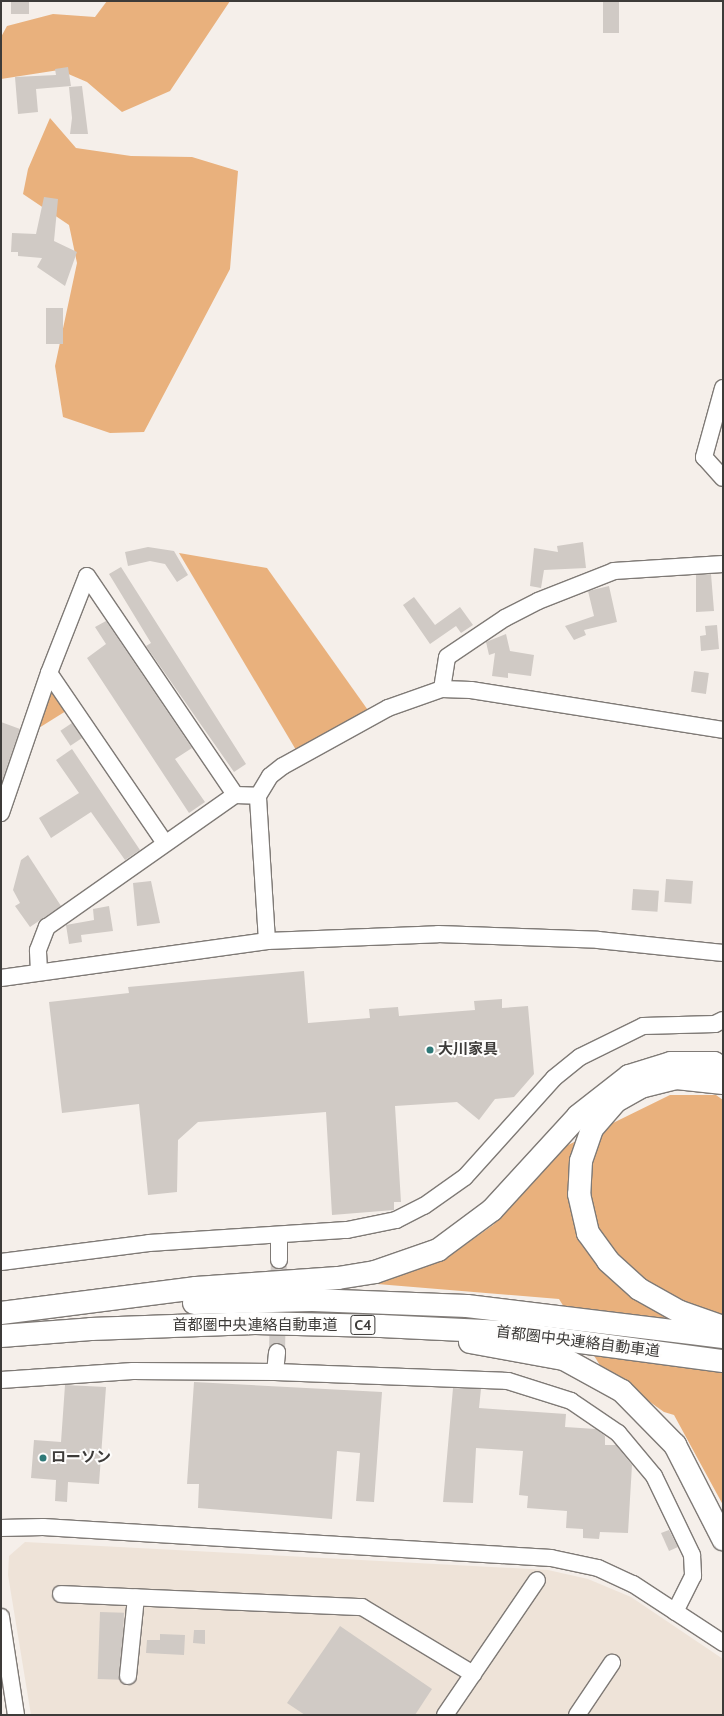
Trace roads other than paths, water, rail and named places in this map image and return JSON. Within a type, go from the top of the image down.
[{"type":"highway","points":[[1,1314],[196,1288],[338,1278],[375,1272],[438,1250],[492,1210],[578,1116],[628,1076],[671,1063],[714,1064],[723,1068]]},
{"type":"highway","points":[[723,1083],[676,1078],[643,1086],[616,1101],[592,1129],[581,1161],[579,1194],[588,1233],[608,1262],[639,1289],[680,1312],[723,1327]]},
{"type":"highway","name":"首都圏中央連絡自動車道","points":[[1,1314],[191,1303],[312,1300],[467,1306],[723,1337]]},
{"type":"highway","name":"首都圏中央連絡自動車道","points":[[1,1336],[91,1328],[248,1324],[381,1326],[513,1333],[723,1361]]},
{"type":"highway","points":[[381,1326],[564,1359],[622,1391],[675,1445],[723,1539]]},
{"type":"street","points":[[723,388],[704,457],[723,478]]},
{"type":"street","points":[[442,689],[447,658],[505,618],[538,601],[614,571],[723,564]]},
{"type":"street","points":[[1,813],[49,673],[87,576],[235,795]]},
{"type":"street","points":[[49,673],[166,843]]},
{"type":"street","points":[[267,941],[258,796],[270,776],[283,766],[388,708],[442,689],[723,730]]},
{"type":"street","points":[[39,971],[39,945],[47,927],[235,795],[258,796]]},
{"type":"street","points":[[1,978],[39,971],[267,941],[438,934],[598,940],[723,953]]},
{"type":"street","points":[[1,1262],[148,1243],[279,1237],[347,1230],[396,1220],[410,1213],[465,1177],[554,1078],[580,1057],[643,1026],[715,1024],[723,1020]]},
{"type":"street","points":[[279,1237],[279,1260]]},
{"type":"street","points":[[275,1372],[277,1352]]},
{"type":"street","points":[[1,1380],[133,1370],[275,1372],[508,1381],[572,1401],[618,1433],[654,1476],[692,1555],[694,1576],[676,1612]]},
{"type":"street","points":[[1,1528],[50,1527],[551,1558],[598,1568],[633,1584],[723,1644]]},
{"type":"street","points":[[445,1715],[537,1580]]},
{"type":"street","points":[[61,1594],[362,1607],[473,1674]]},
{"type":"street","points":[[128,1676],[136,1597]]},
{"type":"street","points":[[1,1617],[16,1715]]},
{"type":"street","points":[[577,1715],[612,1663]]},
{"type":"tunnel","points":[[277,1352],[279,1260]]},
{"type":"place","name":"大川家具","points":[[430,1050]]},
{"type":"place","name":"ローソン","points":[[43,1458]]}]
